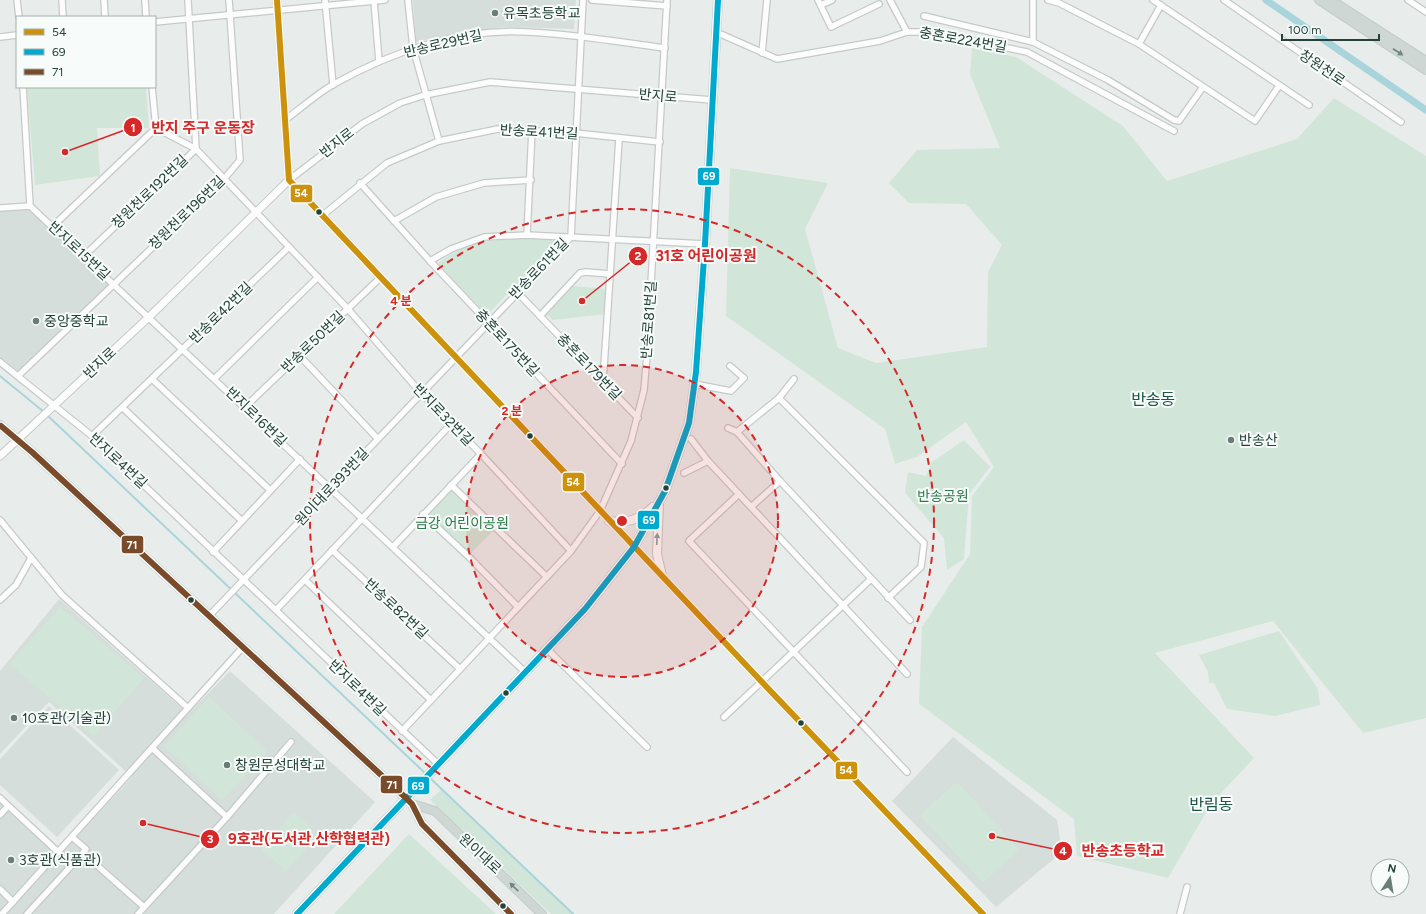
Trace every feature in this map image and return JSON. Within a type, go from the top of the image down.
[{"type":"main road","points":[[297,914],[524,671],[585,609],[634,547],[665,491],[689,423],[694,384],[705,244],[718,0]]},
{"type":"main road","points":[[1318,0],[1426,70]]},
{"type":"main road","points":[[1331,0],[1426,61]]},
{"type":"main road","name":"원이대로","points":[[0,425],[406,798],[412,804],[422,824],[511,914]]},
{"type":"main road","points":[[609,520],[626,522],[640,518],[660,501]]},
{"type":"main road","points":[[660,501],[657,554],[662,576]]},
{"type":"main road","name":"원이대로","points":[[412,804],[434,811],[542,914]]},
{"type":"street","points":[[18,0],[19,16]]},
{"type":"street","points":[[62,0],[63,16]]},
{"type":"street","points":[[104,0],[106,16]]},
{"type":"street","points":[[145,0],[146,16]]},
{"type":"street","name":"창원천로192번길","points":[[84,256],[196,149],[188,0]]},
{"type":"street","name":"창원천로196번길","points":[[18,376],[224,179],[240,160],[229,0]]},
{"type":"street","points":[[277,0],[289,180],[634,547],[984,914]]},
{"type":"street","points":[[156,22],[278,10],[325,3],[385,0]]},
{"type":"street","points":[[408,0],[413,48],[439,141]]},
{"type":"street","name":"반송로61번길","points":[[455,357],[571,237],[575,133],[583,0]]},
{"type":"street","points":[[592,0],[667,3]]},
{"type":"street","points":[[762,53],[767,0]]},
{"type":"street","points":[[832,0],[820,3],[831,27],[879,4]]},
{"type":"street","points":[[890,0],[907,32]]},
{"type":"street","points":[[1033,0],[1033,42]]},
{"type":"street","points":[[1048,0],[1059,1],[1139,44],[1255,121],[1279,86]]},
{"type":"street","points":[[1154,0],[1279,86],[1309,104]]},
{"type":"street","name":"창원천로","points":[[1224,0],[1401,122]]},
{"type":"street","points":[[1408,0],[1426,12]]},
{"type":"street","points":[[374,1],[378,61]]},
{"type":"street","points":[[325,3],[333,85]]},
{"type":"street","name":"반송로81번길","points":[[600,511],[622,464],[638,418],[644,390],[663,96],[667,3]]},
{"type":"street","points":[[1139,44],[1161,5]]},
{"type":"street","points":[[924,16],[1033,42],[1108,80],[1174,120],[1179,121],[1203,87]]},
{"type":"street","name":"반송로29번길","points":[[285,120],[333,85],[378,61],[413,48],[476,34],[526,32],[665,48]]},
{"type":"street","name":"충혼로224번길","points":[[716,32],[777,59],[880,41],[907,32],[930,32],[1027,52],[1174,131]]},
{"type":"street","points":[[0,37],[16,35]]},
{"type":"street","name":"반지로","points":[[18,440],[149,317],[289,180],[362,124],[400,104],[425,95],[490,82],[712,100]]},
{"type":"street","points":[[0,208],[30,206],[23,88]]},
{"type":"street","points":[[53,226],[156,128],[152,88]]},
{"type":"street","name":"반지로32번길","points":[[156,128],[196,149],[348,309],[421,393],[452,423],[571,550]]},
{"type":"street","name":"반송로41번길","points":[[323,215],[360,183],[387,163],[439,141],[498,129],[575,133],[619,139],[660,142]]},
{"type":"street","points":[[527,234],[531,180],[532,130]]},
{"type":"street","points":[[603,382],[619,139]]},
{"type":"street","points":[[394,221],[436,197],[484,183],[531,180]]},
{"type":"street","name":"충혼로175번길","points":[[360,183],[430,261],[622,464]]},
{"type":"street","name":"반지로15번길","points":[[30,206],[149,317]]},
{"type":"street","points":[[430,261],[451,249],[484,238],[527,234],[705,244]]},
{"type":"street","name":"반송로42번길","points":[[92,436],[123,408],[289,247]]},
{"type":"street","points":[[540,316],[580,274],[586,272],[610,274]]},
{"type":"street","points":[[214,378],[318,277]]},
{"type":"street","name":"반송로50번길","points":[[245,407],[381,277]]},
{"type":"street","name":"충혼로179번길","points":[[517,292],[638,418]]},
{"type":"street","name":"반지로16번길","points":[[149,317],[524,671]]},
{"type":"street","points":[[300,356],[377,438]]},
{"type":"street","name":"원이대로393번길","points":[[209,616],[245,581],[377,438],[455,357]]},
{"type":"street","name":"반지로4번길","points":[[0,362],[54,407],[92,436],[276,610],[436,765]]},
{"type":"street","points":[[694,384],[731,391],[744,378],[730,366]]},
{"type":"street","points":[[737,432],[779,398],[794,378]]},
{"type":"street","points":[[152,379],[270,490]]},
{"type":"street","points":[[779,398],[924,544],[921,568],[888,598]]},
{"type":"street","points":[[123,408],[242,521]]},
{"type":"street","points":[[276,610],[452,423]]},
{"type":"street","points":[[728,428],[737,432],[780,481],[910,620]]},
{"type":"street","points":[[691,439],[708,461],[908,674]]},
{"type":"street","points":[[0,456],[18,440]]},
{"type":"street","points":[[393,547],[481,454]]},
{"type":"street","points":[[214,552],[270,490],[300,460]]},
{"type":"street","points":[[684,473],[708,461]]},
{"type":"street","points":[[751,507],[780,481]]},
{"type":"street","points":[[451,485],[547,577]]},
{"type":"street","points":[[739,494],[689,542],[906,772]]},
{"type":"street","points":[[402,731],[547,577],[571,550],[600,511]]},
{"type":"street","points":[[423,514],[469,557],[518,607]]},
{"type":"street","points":[[0,520],[62,595],[188,708]]},
{"type":"street","name":"반송로82번길","points":[[332,550],[460,669]]},
{"type":"street","points":[[0,600],[16,585],[31,558]]},
{"type":"street","points":[[724,717],[871,579]]},
{"type":"street","points":[[305,580],[431,700]]},
{"type":"street","points":[[2,914],[243,647]]},
{"type":"street","points":[[547,649],[647,747]]},
{"type":"street","points":[[138,914],[227,817],[291,742]]},
{"type":"street","points":[[152,748],[227,817]]},
{"type":"street","points":[[0,798],[58,852]]},
{"type":"street","points":[[0,815],[8,806]]},
{"type":"street","points":[[27,914],[86,849],[72,837]]},
{"type":"street","points":[[83,853],[144,907]]},
{"type":"street","points":[[1180,914],[1187,887]]},
{"type":"street","points":[[0,889],[13,902]]},
{"type":"shaded area","name":"유목초등학교","points":[[413,0],[576,0],[574,29],[504,27],[463,32],[416,42]]},
{"type":"shaded area","name":"중앙중학교","points":[[31,209],[110,284],[18,373],[0,359],[0,210]]},
{"type":"shaded area","name":"창원문성대학교","points":[[59,599],[188,714],[230,671],[375,802],[274,914],[0,914],[0,793],[63,851],[132,777],[49,702],[0,754],[0,671]]},
{"type":"shaded area","points":[[49,706],[119,770],[57,837],[0,785],[0,759]]},
{"type":"shaded area","points":[[953,737],[1057,820],[1062,852],[996,907],[892,801]]},
{"type":"green space","points":[[972,48],[1016,57],[1123,126],[1167,181],[1297,139],[1334,98],[1426,156],[1426,718],[1363,733],[1273,621],[1155,653],[1254,758],[1211,804],[1168,878],[1077,856],[1074,819],[919,704],[922,627],[970,554],[972,496],[994,467],[966,422],[917,457],[895,464],[885,429],[726,316],[730,168],[828,183],[805,229],[838,348],[876,363],[987,347],[988,272],[1002,245],[966,204],[909,203],[889,183],[917,150],[1000,148],[970,74]]},
{"type":"green space","points":[[27,88],[146,88],[149,128],[97,128],[100,176],[35,185]]},
{"type":"green space","points":[[527,238],[561,239],[486,316],[438,263],[449,255],[480,243]]},
{"type":"green space","points":[[571,286],[608,289],[606,314],[553,320],[545,313]]},
{"type":"green space","name":"반송공원","points":[[964,440],[990,467],[969,494],[964,559],[947,570],[944,538],[905,493],[908,472],[926,476],[932,462]]},
{"type":"green space","name":"금강 어린이공원","points":[[451,488],[495,529],[469,555],[426,515]]},
{"type":"green space","points":[[60,607],[144,678],[94,736],[10,664]]},
{"type":"green space","points":[[1279,631],[1318,689],[1320,705],[1275,716],[1227,709],[1214,683],[1209,683],[1208,672],[1199,655]]},
{"type":"green space","points":[[209,697],[268,752],[222,800],[164,746]]},
{"type":"green space","points":[[957,782],[1019,849],[983,883],[920,815]]},
{"type":"green space","points":[[442,789],[575,914],[551,914],[430,800]]},
{"type":"green space","points":[[294,812],[319,835],[286,871],[261,849]]},
{"type":"green space","points":[[409,834],[496,914],[334,914]]},
{"type":"waterway","points":[[1266,0],[1426,110]]},
{"type":"waterway","points":[[0,376],[44,412]]},
{"type":"waterway","points":[[47,415],[426,774]]},
{"type":"waterway","points":[[429,777],[573,914]]},
{"type":"transit line","name":"54","points":[[277,0],[289,180],[761,681],[983,914]]},
{"type":"transit line","name":"69","points":[[297,914],[585,609],[634,547],[665,491],[689,423],[696,372],[705,244],[718,0]]},
{"type":"transit line","name":"71","points":[[1,426],[33,453],[406,798],[412,804],[422,824],[511,914]]},
{"type":"place","name":"유목초등학교","points":[[495,13]]},
{"type":"place","name":"반지 주구 운동장","points":[[65,152]]},
{"type":"place","name":"31호 어린이공원","points":[[582,301]]},
{"type":"place","name":"중앙중학교","points":[[36,321]]},
{"type":"place","name":"반송산","points":[[1231,440]]},
{"type":"place","name":"10호관(기술관)","points":[[14,718]]},
{"type":"place","name":"창원문성대학교","points":[[227,765]]},
{"type":"place","name":"9호관(도서관,산학협력관)","points":[[143,823]]},
{"type":"place","name":"반송초등학교","points":[[992,836]]},
{"type":"place","name":"3호관(식품관)","points":[[11,860]]},
{"type":"district","name":"반송동","points":[[1153,399]]},
{"type":"district","name":"반림동","points":[[1211,804]]}]
